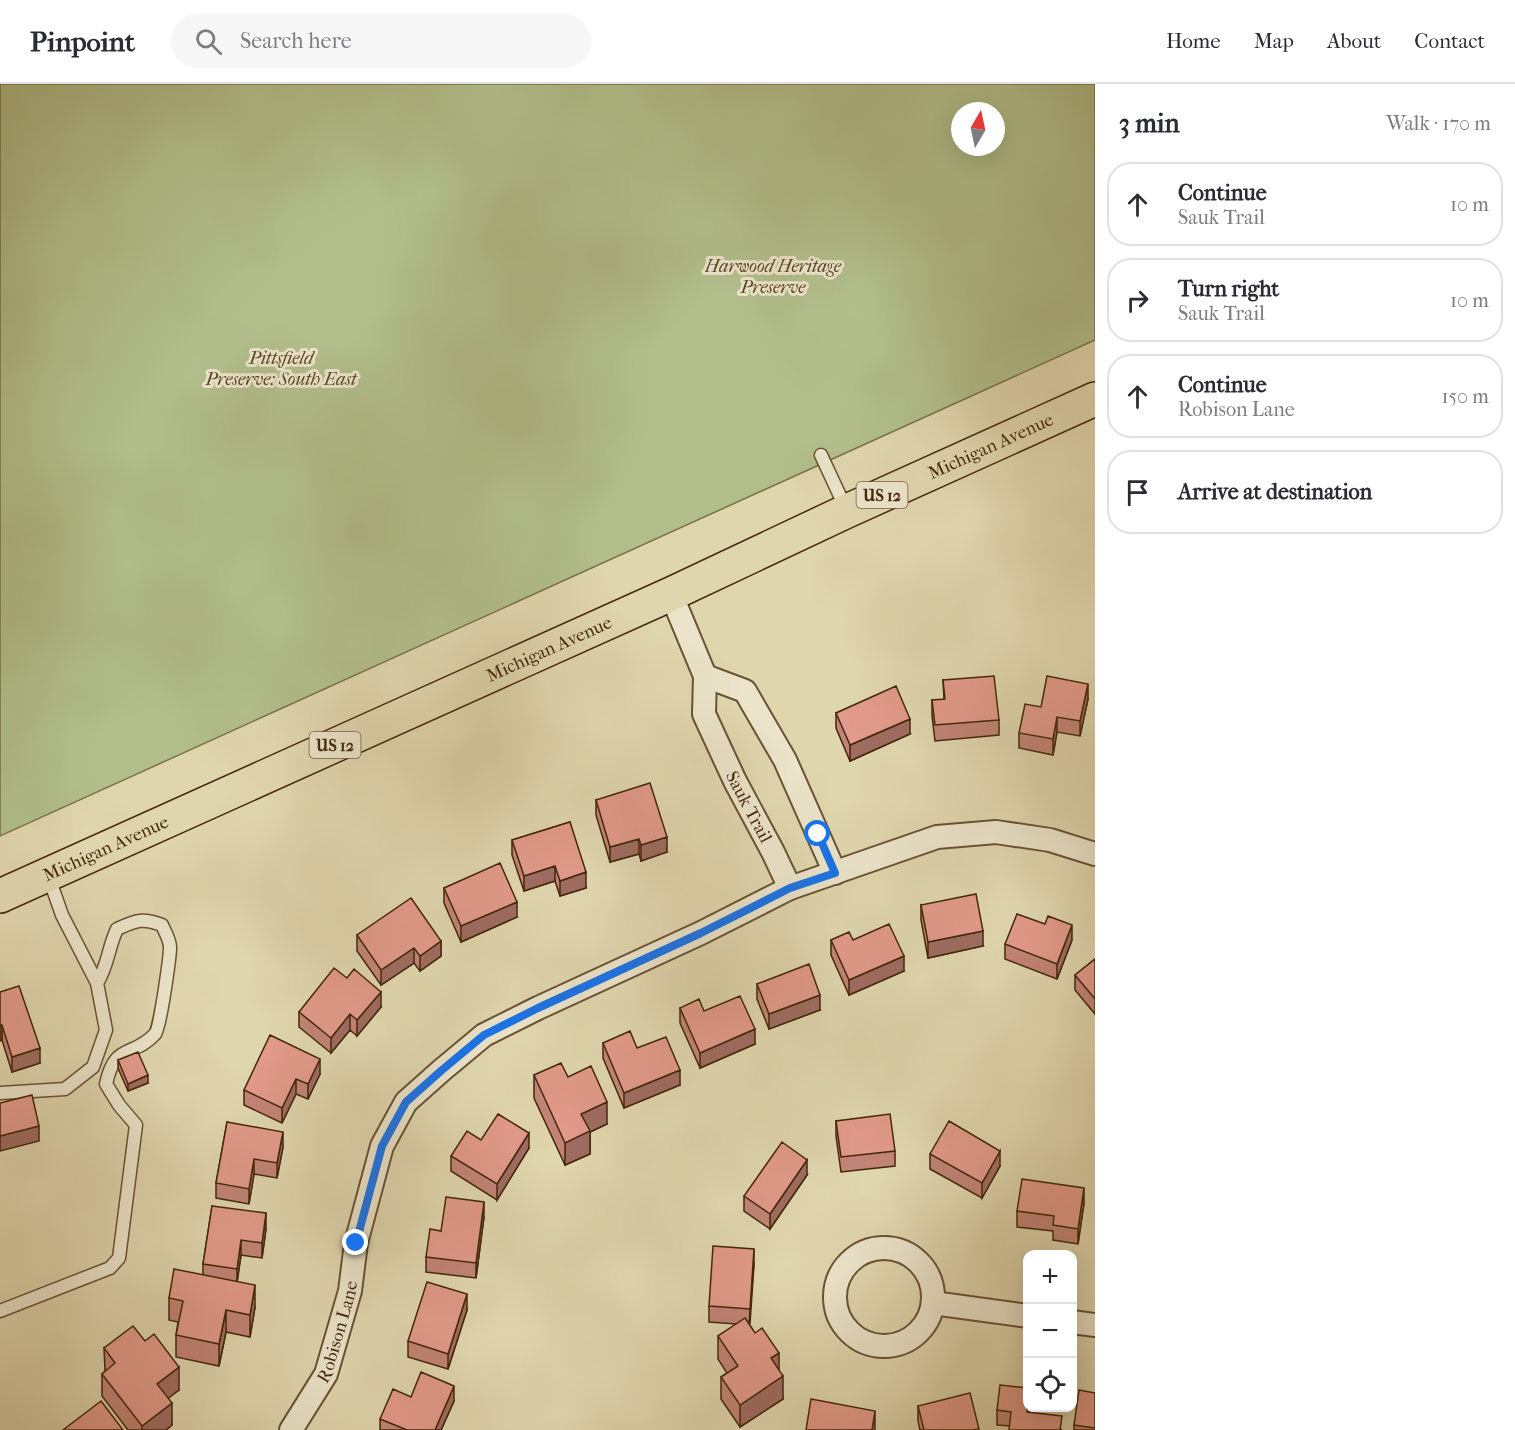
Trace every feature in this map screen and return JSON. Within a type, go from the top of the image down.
[{"type":"highway","name":"Michigan Avenue","points":[[0,896],[671,594],[847,511],[1095,399]]},
{"type":"street","name":"Sauk Trail","points":[[671,594],[705,676],[704,714],[735,781],[790,888]]},
{"type":"street","points":[[705,676],[745,691],[785,760],[835,873]]},
{"type":"street","points":[[790,888],[937,837],[996,832],[1050,840],[1095,854]]},
{"type":"street","name":"Robison Lane","points":[[291,1430],[326,1374],[350,1291],[356,1243],[382,1146],[406,1102],[484,1035],[701,933],[790,888]]},
{"type":"street","points":[[884,1247],[901,1250],[915,1258],[926,1271],[932,1287],[933,1303],[928,1318],[919,1331],[891,1346],[875,1345],[860,1340],[848,1330],[839,1317],[835,1301],[836,1286],[842,1270],[853,1258],[868,1250],[884,1247]]},
{"type":"street","points":[[933,1303],[1023,1315]]},
{"type":"street","points":[[1077,1323],[1095,1325]]},
{"type":"lane","points":[[821,455],[847,511]]},
{"type":"lane","points":[[0,1093],[65,1089],[93,1067],[106,1030],[97,983],[62,915],[48,874]]},
{"type":"lane","points":[[0,1311],[110,1268],[119,1258],[136,1125],[119,1105],[106,1084],[110,1067],[120,1053],[147,1041],[158,1031],[171,944],[162,925],[148,919],[134,921],[117,929],[110,943],[105,970],[97,983]]},
{"type":"green space","name":"Pittsfield Preserve: South East","points":[[0,84],[1095,84],[1095,340],[0,836]]},
{"type":"building","points":[[994,676],[999,720],[935,725],[932,700],[945,699],[943,680]]},
{"type":"building","points":[[1047,676],[1088,684],[1080,721],[1057,717],[1053,739],[1019,733],[1025,704],[1041,707]]},
{"type":"building","points":[[896,686],[910,719],[850,745],[836,713]]},
{"type":"building","points":[[650,783],[667,837],[641,845],[639,839],[610,847],[596,800]]},
{"type":"building","points":[[570,822],[586,872],[560,881],[555,866],[524,876],[512,840]]},
{"type":"building","points":[[500,863],[517,902],[461,926],[444,888]]},
{"type":"building","points":[[976,894],[983,931],[928,942],[921,905]]},
{"type":"building","points":[[411,898],[441,941],[420,956],[414,948],[381,970],[357,935]]},
{"type":"building","points":[[1017,914],[1045,924],[1048,916],[1072,925],[1057,964],[1005,944]]},
{"type":"building","points":[[889,924],[904,956],[849,980],[831,940],[849,932],[853,940]]},
{"type":"building","points":[[1095,959],[1095,999],[1075,975]]},
{"type":"building","points":[[809,964],[820,995],[769,1014],[757,984]]},
{"type":"building","points":[[334,968],[347,978],[354,969],[381,992],[357,1020],[350,1014],[331,1038],[299,1012]]},
{"type":"building","points":[[19,986],[40,1048],[12,1057],[2,1025],[0,1025],[0,992]]},
{"type":"building","points":[[740,996],[755,1029],[700,1053],[680,1008],[699,999],[704,1011]]},
{"type":"building","points":[[630,1031],[637,1048],[666,1037],[680,1070],[624,1093],[603,1043]]},
{"type":"building","points":[[270,1035],[320,1059],[308,1084],[296,1079],[282,1108],[244,1090]]},
{"type":"building","points":[[138,1052],[148,1075],[128,1084],[118,1060]]},
{"type":"building","points":[[561,1063],[568,1077],[591,1066],[607,1102],[581,1114],[590,1131],[565,1143],[534,1075]]},
{"type":"building","points":[[32,1095],[39,1126],[0,1136],[0,1103]]},
{"type":"building","points":[[498,1114],[529,1133],[497,1184],[451,1156],[467,1131],[481,1140]]},
{"type":"building","points":[[890,1114],[895,1151],[841,1157],[836,1121]]},
{"type":"building","points":[[949,1121],[1000,1151],[982,1183],[930,1154]]},
{"type":"building","points":[[227,1122],[283,1132],[277,1163],[254,1159],[249,1189],[216,1183]]},
{"type":"building","points":[[782,1142],[807,1160],[770,1214],[744,1196]]},
{"type":"building","points":[[1022,1179],[1084,1188],[1078,1229],[1053,1225],[1054,1216],[1017,1211]]},
{"type":"building","points":[[446,1197],[484,1202],[476,1263],[426,1257],[430,1229],[441,1231]]},
{"type":"building","points":[[212,1206],[266,1213],[262,1243],[241,1240],[237,1269],[203,1264]]},
{"type":"building","points":[[713,1246],[754,1249],[750,1309],[709,1306]]},
{"type":"building","points":[[174,1269],[255,1285],[250,1315],[226,1310],[219,1344],[176,1335],[183,1301],[169,1298]]},
{"type":"building","points":[[427,1282],[467,1294],[448,1354],[408,1341]]},
{"type":"building","points":[[745,1318],[755,1333],[762,1328],[779,1353],[771,1358],[783,1376],[740,1405],[721,1377],[738,1366],[718,1336]]},
{"type":"building","points":[[133,1326],[145,1341],[154,1334],[179,1367],[157,1384],[172,1403],[142,1426],[102,1374],[115,1363],[104,1348]]},
{"type":"building","points":[[421,1372],[454,1386],[435,1430],[407,1430],[380,1419],[393,1389],[411,1397]]},
{"type":"building","points":[[1000,1385],[1023,1387],[1023,1412],[1062,1416],[1060,1430],[1009,1430],[1011,1412],[997,1410]]},
{"type":"building","points":[[1079,1390],[1095,1393],[1095,1428],[1074,1425]]},
{"type":"building","points":[[970,1393],[979,1429],[924,1430],[918,1406]]},
{"type":"building","points":[[811,1399],[875,1411],[872,1430],[806,1430]]},
{"type":"building","points":[[101,1401],[123,1430],[63,1430]]},
{"type":"route","points":[[356,1243],[382,1146],[406,1102],[442,1070],[484,1035],[701,933],[790,888],[835,873],[818,834]]},
{"type":"park label","name":"Harwood Heritage Preserve","points":[[773,276]]}]
